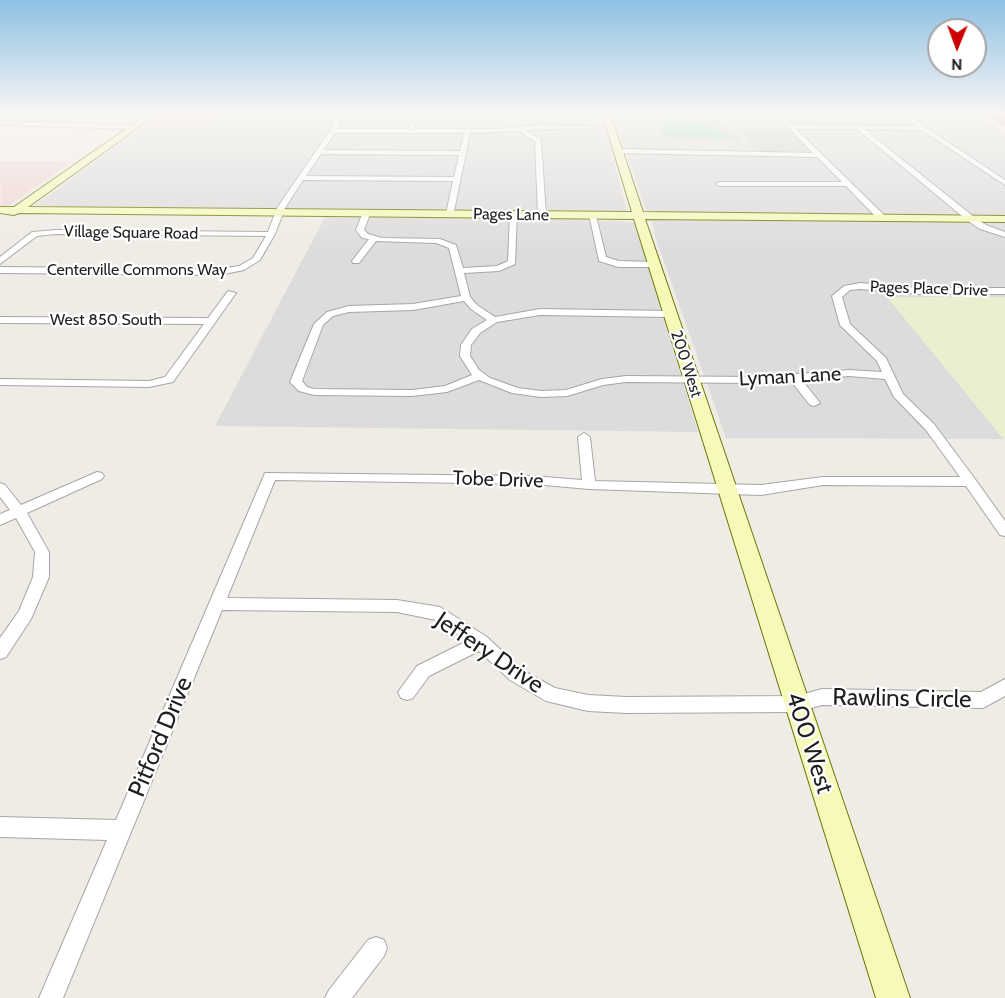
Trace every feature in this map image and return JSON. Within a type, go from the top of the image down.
[{"type":"main road","points":[[0,221],[88,160]]},
{"type":"main road","points":[[621,160],[639,216]]},
{"type":"main road","name":"Pages Lane","points":[[0,210],[1005,219]]},
{"type":"main road","name":"200 West","points":[[639,216],[726,488]]},
{"type":"main road","name":"400 West","points":[[726,488],[893,998]]},
{"type":"street","name":"Centerville Commons Way","points":[[0,270],[219,272],[241,268],[256,260],[271,234],[278,213],[314,160]]},
{"type":"street","points":[[450,214],[461,160]]},
{"type":"street","points":[[539,160],[542,215]]},
{"type":"street","points":[[824,160],[882,218]]},
{"type":"street","points":[[897,160],[971,219],[983,227],[1005,235]]},
{"type":"street","points":[[970,160],[1005,183]]},
{"type":"street","points":[[301,178],[457,179]]},
{"type":"street","points":[[719,184],[849,184]]},
{"type":"street","points":[[366,214],[360,230],[365,236],[373,239],[447,243],[455,249],[466,298],[474,307],[494,320]]},
{"type":"street","points":[[460,271],[499,268],[512,262],[514,215]]},
{"type":"street","points":[[592,216],[602,259],[618,264],[654,265]]},
{"type":"street","name":"Village Square Road","points":[[0,261],[35,234],[56,232],[271,234]]},
{"type":"street","points":[[356,261],[373,239]]},
{"type":"street","name":"Pages Place Drive","points":[[1005,291],[920,291],[860,286],[847,288],[838,294],[841,317],[845,325],[878,355],[898,395],[930,427],[1005,531]]},
{"type":"street","points":[[0,382],[149,384],[169,380],[231,293]]},
{"type":"street","points":[[466,298],[413,308],[349,309],[330,314],[319,324],[296,382],[306,390],[314,392],[412,393],[447,388],[480,376],[467,362],[466,345],[476,331],[494,320],[532,312],[670,314]]},
{"type":"street","name":"West 850 South","points":[[0,320],[212,321]]},
{"type":"street","name":"Lyman Lane","points":[[480,376],[504,388],[541,394],[567,393],[618,379],[794,377],[849,374],[888,376]]},
{"type":"street","points":[[794,377],[814,403]]},
{"type":"street","points":[[584,437],[589,485]]},
{"type":"street","points":[[0,520],[97,476]]},
{"type":"street","name":"Tobe Drive","points":[[270,476],[533,480],[589,485],[726,488]]},
{"type":"street","name":"Pitford Drive","points":[[51,998],[270,476]]},
{"type":"street","points":[[726,488],[761,490],[823,481],[970,483]]},
{"type":"street","points":[[0,488],[19,512],[42,552],[41,577],[25,614],[0,652]]},
{"type":"street","name":"Jeffery Drive","points":[[216,604],[397,606],[440,614],[481,642],[516,675],[552,695],[588,703],[626,705],[797,704]]},
{"type":"street","points":[[407,692],[423,671],[481,642]]},
{"type":"street","name":"Rawlins Circle","points":[[797,704],[822,697],[983,700],[1005,687]]},
{"type":"street","points":[[0,827],[122,830]]},
{"type":"street","points":[[337,998],[376,948]]},
{"type":"shaded area","points":[[98,160],[613,160],[627,211],[34,206]]},
{"type":"shaded area","points":[[628,160],[1005,160],[1005,217],[650,213],[646,210]]},
{"type":"shaded area","points":[[0,161],[73,161],[11,204],[1,207]]},
{"type":"shaded area","points":[[325,217],[634,222],[698,432],[215,426]]},
{"type":"shaded area","points":[[658,219],[1005,222],[1005,297],[888,297],[1004,439],[726,438],[655,236],[652,221]]},
{"type":"green space","points":[[887,297],[1005,297],[1005,441]]}]
